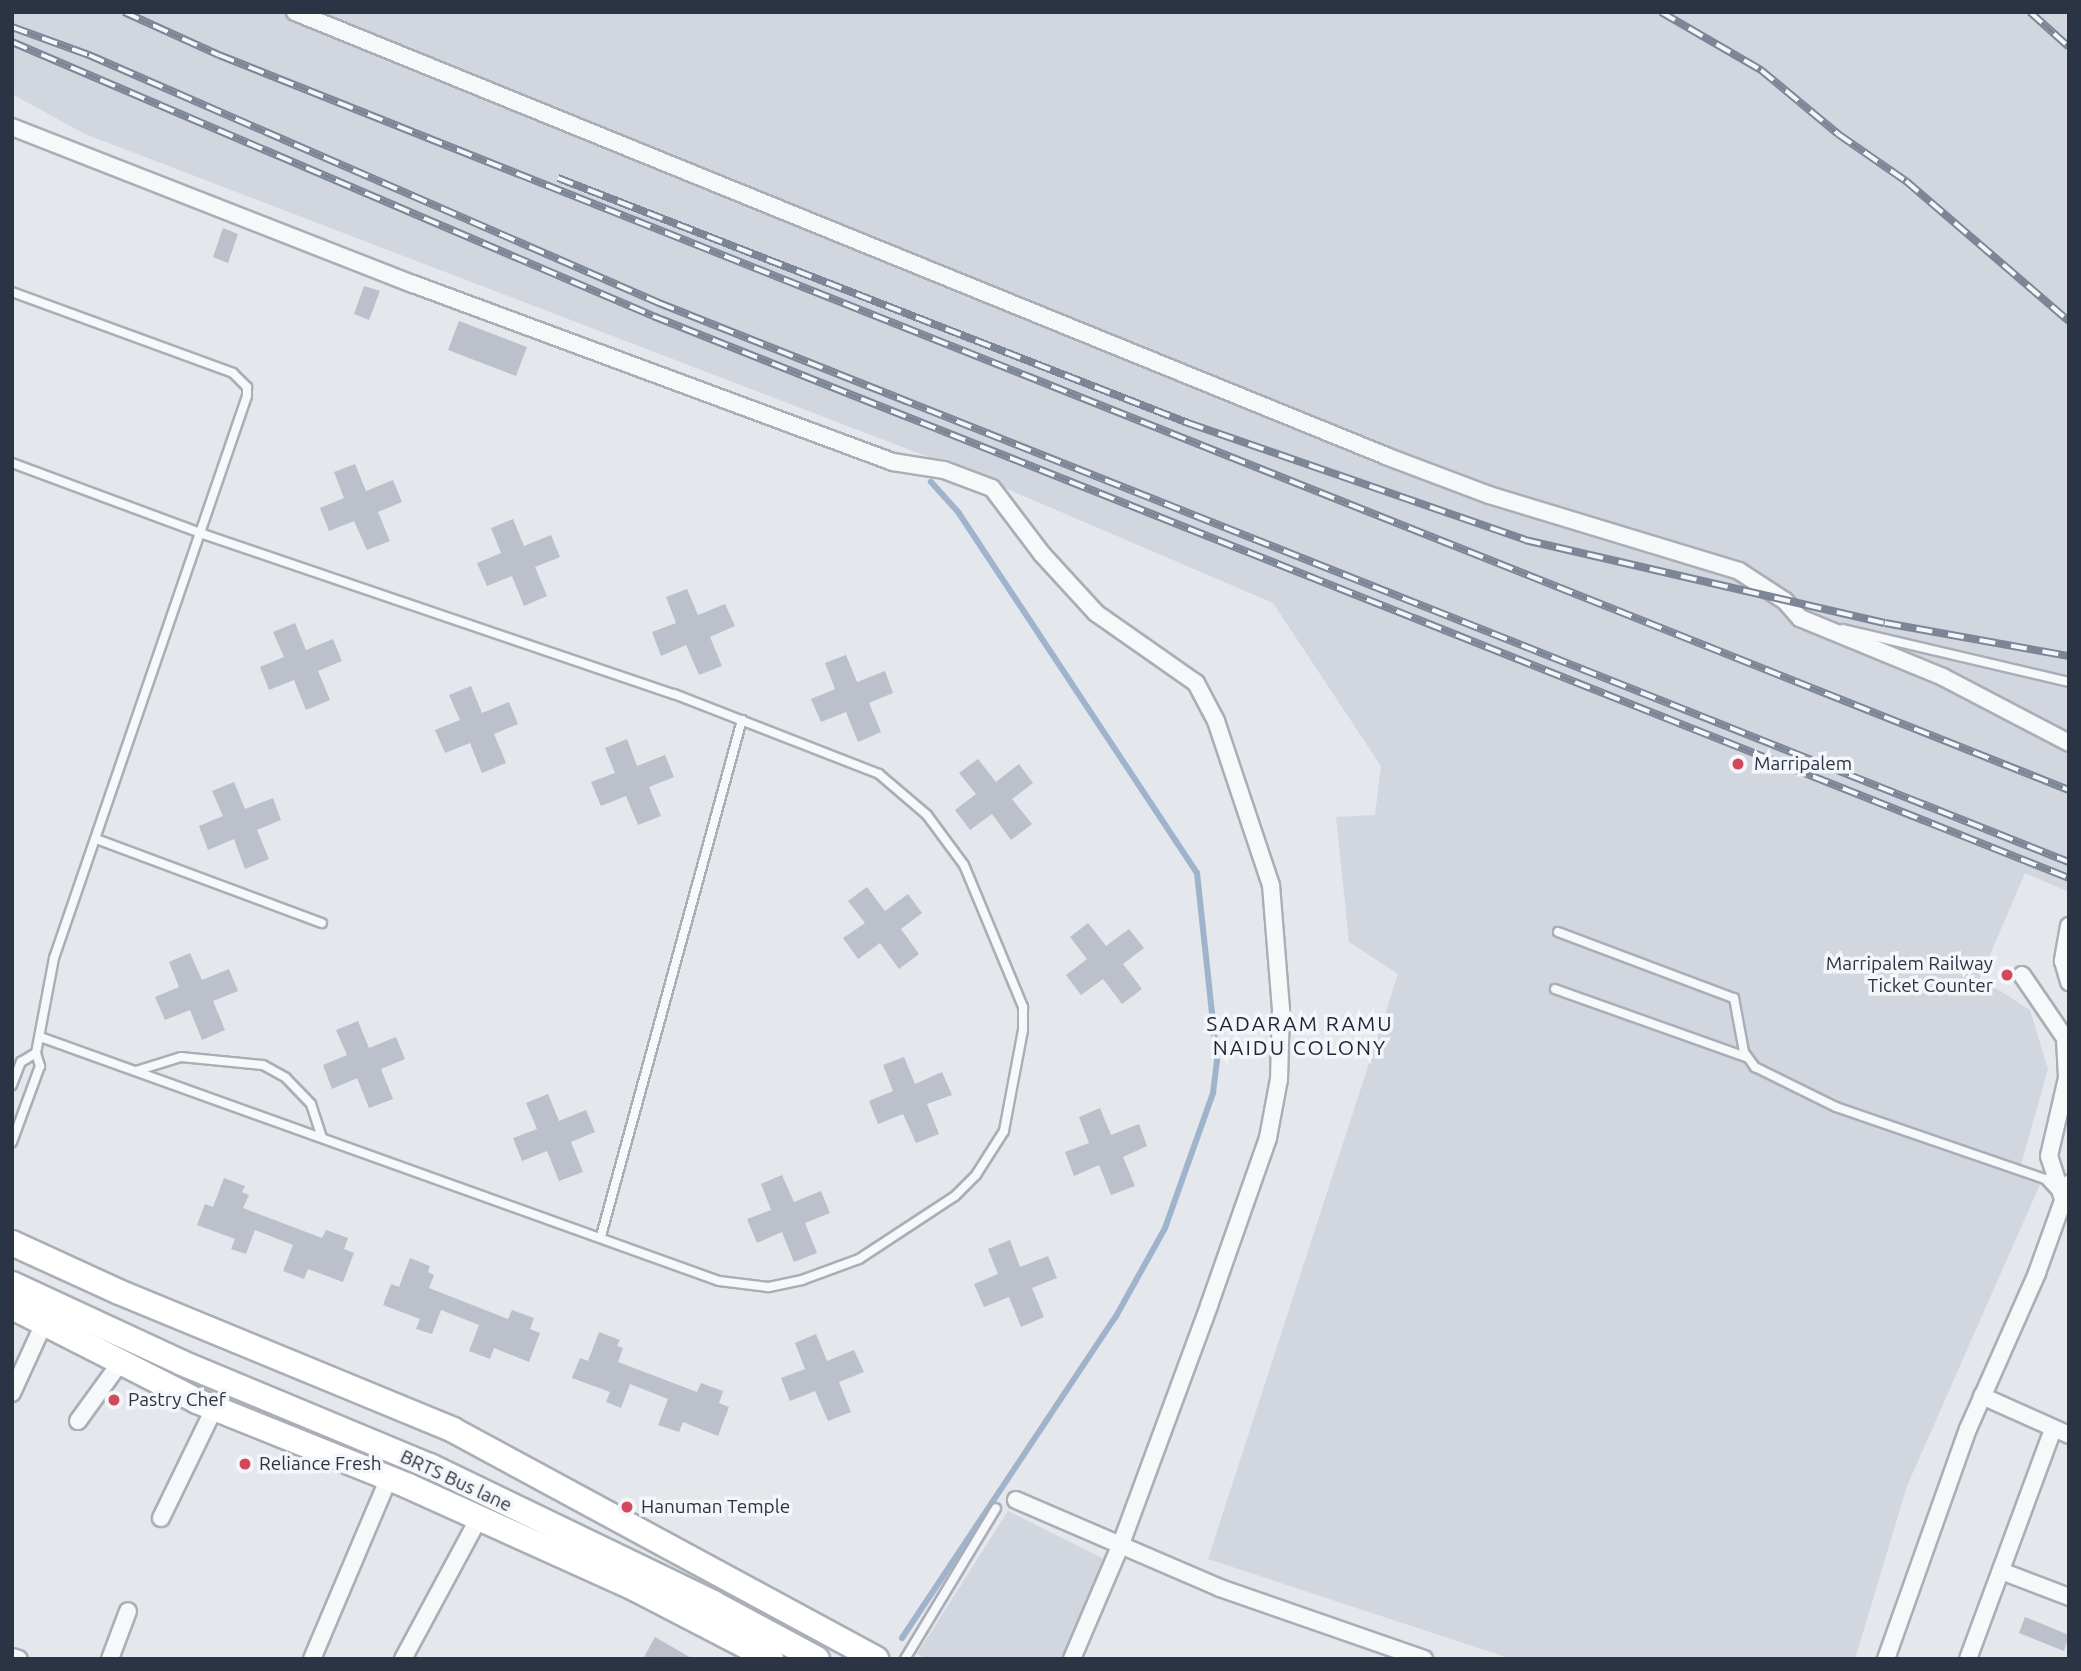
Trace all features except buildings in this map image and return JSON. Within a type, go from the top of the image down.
[{"type":"main road","points":[[12,1243],[119,1292],[453,1430],[876,1659]]},
{"type":"main road","name":"BRTS Bus lane","points":[[12,1284],[182,1363],[430,1466],[713,1603],[817,1659]]},
{"type":"main road","points":[[12,1307],[214,1409],[389,1478],[479,1518],[636,1589],[771,1659]]},
{"type":"street","points":[[295,12],[1412,466],[1489,495],[1739,571],[1785,601],[1800,618],[1943,677],[2069,743]]},
{"type":"street","points":[[12,127],[413,284],[893,462],[944,470],[992,488],[1042,554],[1097,613],[1196,683],[1216,720],[1271,884],[1281,1008],[1279,1079],[1268,1138],[1121,1544],[1072,1659]]},
{"type":"street","points":[[2069,926],[2063,961],[2069,982]]},
{"type":"street","points":[[1886,1659],[1982,1396],[2037,1273],[2066,1192],[2049,1156],[2067,1078],[2065,1038],[2022,975]]},
{"type":"street","points":[[12,1393],[44,1323]]},
{"type":"street","points":[[78,1421],[120,1363]]},
{"type":"street","points":[[1968,1659],[2001,1571],[2061,1432],[1982,1396]]},
{"type":"street","points":[[161,1518],[214,1409]]},
{"type":"street","points":[[312,1659],[389,1478]]},
{"type":"street","points":[[1016,1500],[1220,1588],[1424,1659]]},
{"type":"street","points":[[403,1659],[479,1518]]},
{"type":"street","points":[[2001,1571],[2069,1597]]},
{"type":"street","points":[[110,1659],[128,1611]]},
{"type":"street","points":[[12,1657],[19,1659]]},
{"type":"lane","points":[[12,292],[242,379],[247,396],[203,534],[54,958],[36,1053],[40,1066],[12,1142]]},
{"type":"lane","points":[[12,463],[203,534],[742,720],[879,774],[927,815],[964,865],[1023,1007],[1023,1031],[1003,1131],[992,1155],[955,1196],[859,1259],[802,1280],[744,1287],[40,1037]]},
{"type":"lane","points":[[1800,618],[2069,682]]},
{"type":"lane","points":[[601,1236],[742,720]]},
{"type":"lane","points":[[96,839],[322,923]]},
{"type":"lane","points":[[1558,932],[1734,998],[1746,1057]]},
{"type":"lane","points":[[1555,989],[1746,1057],[1755,1067],[1836,1107],[2045,1179],[2066,1192]]},
{"type":"lane","points":[[12,1085],[21,1062],[36,1053]]},
{"type":"lane","points":[[136,1071],[181,1057],[263,1065],[286,1078],[311,1104],[322,1137]]},
{"type":"lane","points":[[905,1659],[996,1508]]},
{"type":"shaded area","points":[[12,12],[2069,12],[2069,892],[2025,873],[1980,978],[2030,1010],[2048,1069],[2018,1175],[2041,1182],[1907,1486],[1855,1659],[1512,1659],[1208,1559],[1398,974],[1349,942],[1336,817],[1375,815],[1381,766],[1273,603],[970,473],[85,134],[12,94]]},
{"type":"shaded area","points":[[1008,1511],[1108,1561],[1066,1659],[928,1659],[917,1654]]},
{"type":"waterway","points":[[902,1638],[1115,1318],[1165,1228],[1213,1093],[1217,1060],[1197,873],[959,513],[931,482]]},
{"type":"railway","points":[[124,12],[219,55],[2069,790]]},
{"type":"railway","points":[[1661,12],[1761,70],[1838,134],[1906,181],[2069,321]]},
{"type":"railway","points":[[2030,12],[2069,47]]},
{"type":"railway","points":[[12,27],[89,55],[659,303],[2069,862]]},
{"type":"railway","points":[[12,42],[653,316],[2069,878]]},
{"type":"railway","points":[[558,178],[1188,423],[1525,540],[1885,623],[2069,656]]},
{"type":"place","name":"Marripalem","points":[[1738,764]]},
{"type":"place","name":"Marripalem Railway Ticket Counter","points":[[2007,975]]},
{"type":"place","name":"Pastry Chef","points":[[114,1400]]},
{"type":"place","name":"Reliance Fresh","points":[[245,1464]]},
{"type":"place","name":"Hanuman Temple","points":[[627,1507]]},
{"type":"district","name":"SADARAM RAMU NAIDU COLONY","points":[[1300,1035]]}]
